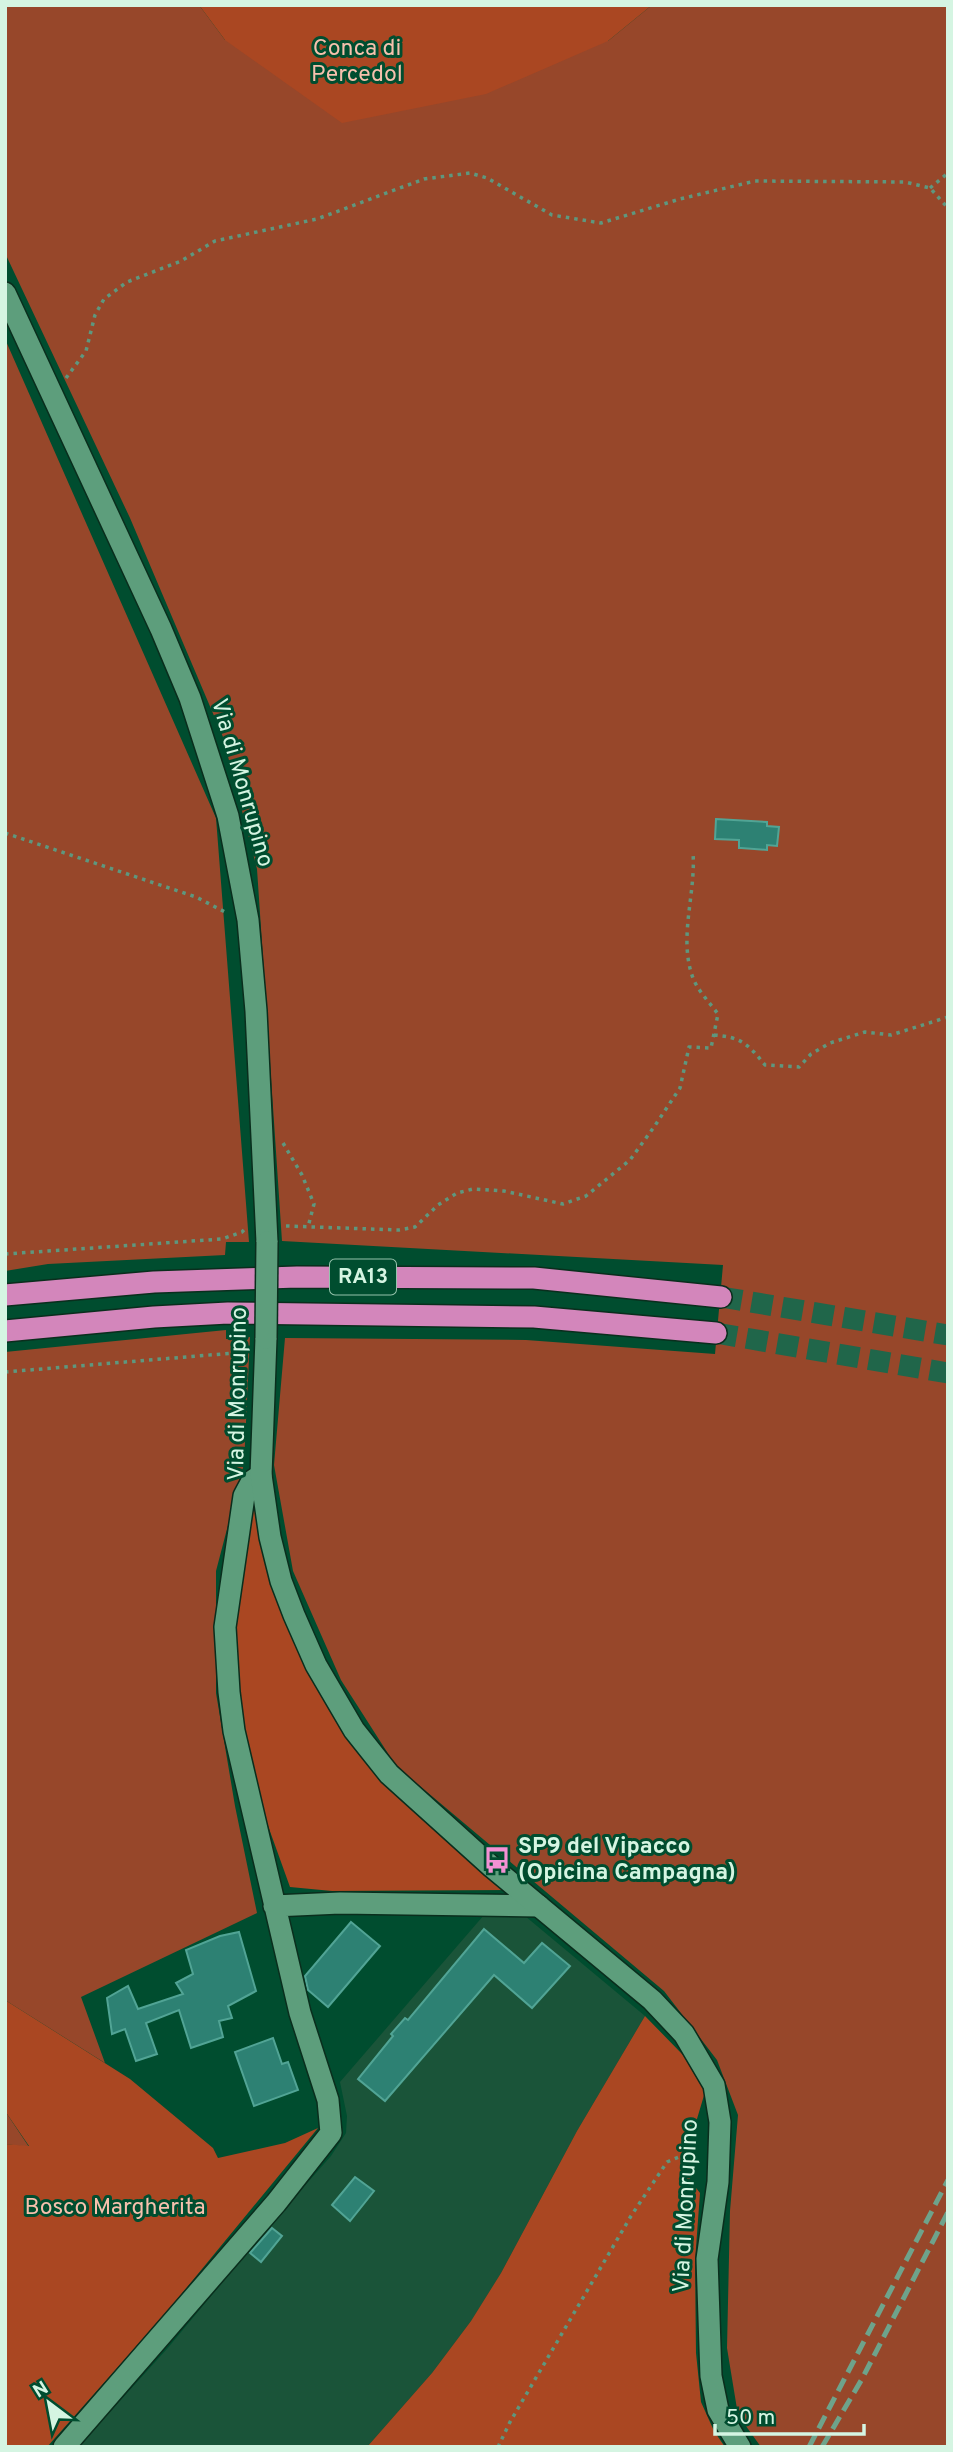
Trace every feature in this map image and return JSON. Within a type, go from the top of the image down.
[{"type":"highway","name":"RA13","points":[[5,1295],[154,1282],[297,1277],[534,1278],[721,1297]]},
{"type":"highway","name":"RA13","points":[[5,1331],[228,1313],[534,1317],[716,1333]]},
{"type":"main road","name":"Via di Monrupino","points":[[5,293],[137,575],[190,698],[228,816],[248,920],[256,1011],[267,1224],[261,1475],[270,1537],[281,1581],[316,1665],[354,1730],[389,1774],[492,1867],[652,2000],[684,2034],[714,2085],[718,2105],[719,2139],[718,2182],[707,2259],[710,2376],[718,2410],[740,2447]]},
{"type":"main road","points":[[64,2447],[276,2203],[331,2133],[328,2100],[300,2013],[274,1906],[234,1731],[229,1692],[225,1627],[244,1496],[252,1481],[261,1475]]},
{"type":"main road","points":[[274,1906],[340,1903],[539,1906]]},
{"type":"path","points":[[54,398],[86,351],[95,315],[104,299],[127,282],[181,261],[215,241],[317,219],[424,179],[470,173],[487,178],[552,215],[600,223],[680,199],[755,181],[905,182],[930,188],[948,208]]},
{"type":"path","points":[[930,188],[948,173]]},
{"type":"path","points":[[5,832],[196,897],[248,920]]},
{"type":"path","points":[[5,1254],[222,1239],[267,1224],[399,1230],[415,1227],[447,1199],[473,1189],[504,1191],[563,1204],[586,1196],[630,1160],[680,1088],[689,1047],[711,1048],[718,1014],[693,980],[687,953],[694,874],[693,853]]},
{"type":"path","points":[[714,1035],[733,1037],[747,1044],[765,1065],[791,1068],[799,1067],[811,1054],[830,1043],[864,1032],[891,1035],[948,1017]]},
{"type":"path","points":[[261,1118],[285,1146],[302,1175],[314,1204],[309,1227]]},
{"type":"path","points":[[5,1372],[219,1353],[266,1345]]},
{"type":"path","points":[[498,2447],[624,2226],[667,2162],[719,2139]]},
{"type":"shaded area","points":[[484,1915],[525,1916],[645,2016],[577,2131],[501,2273],[471,2321],[432,2373],[367,2447],[78,2447],[167,2349],[331,2156],[346,2133],[347,2116],[340,2082]]},
{"type":"green space","points":[[5,5],[199,5],[225,40],[608,41],[652,5],[948,5],[948,2447],[761,2447],[738,2415],[727,2348],[730,2211],[738,2115],[717,2060],[664,1991],[396,1766],[341,1680],[293,1571],[274,1465],[285,1338],[526,1340],[715,1354],[723,1265],[282,1241],[257,869],[223,737],[130,518],[5,253]]},
{"type":"green space","name":"Conca di Percedol","points":[[199,5],[652,5],[608,41],[486,94],[342,123],[225,40]]},
{"type":"green space","points":[[5,339],[216,818],[249,1242],[226,1242],[225,1255],[48,1264],[5,1271]]},
{"type":"green space","points":[[226,1330],[226,1339],[250,1337],[244,1464],[216,1571],[216,1693],[257,1913],[81,1997],[105,2063],[5,2000],[5,1352]]},
{"type":"green space","points":[[253,1499],[263,1547],[348,1736],[509,1890],[332,1891],[290,1887],[253,1784],[240,1731],[229,1629]]},
{"type":"green space","name":"Bosco Margherita","points":[[5,2000],[130,2079],[213,2148],[218,2158],[285,2143],[318,2128],[165,2314],[47,2447],[5,2447],[5,2144],[29,2146],[5,2111]]},
{"type":"green space","points":[[645,2016],[683,2055],[705,2092],[691,2139],[690,2180],[700,2193],[695,2261],[696,2353],[701,2402],[714,2431],[725,2447],[367,2447],[432,2373],[471,2321],[501,2273],[577,2131]]},
{"type":"green space","points":[[5,2111],[29,2147],[5,2144]]},
{"type":"building","points":[[716,819],[767,822],[767,826],[779,827],[777,846],[767,845],[767,850],[739,848],[739,840],[715,839]]},
{"type":"building","points":[[351,1922],[380,1946],[328,2007],[308,1990],[305,1976]]},
{"type":"building","points":[[484,1929],[524,1963],[542,1943],[570,1966],[532,2008],[494,1975],[385,2101],[358,2079],[393,2036],[391,2034],[405,2018],[408,2020]]},
{"type":"building","points":[[239,1932],[256,1991],[228,2006],[232,2018],[219,2021],[223,2037],[191,2048],[179,2010],[146,2023],[157,2054],[136,2061],[125,2029],[112,2034],[107,1998],[128,1986],[138,2009],[183,1994],[176,1983],[193,1974],[186,1950],[220,1936]]},
{"type":"building","points":[[273,2038],[282,2064],[288,2062],[298,2090],[254,2106],[235,2052]]},
{"type":"building","points":[[355,2177],[374,2191],[350,2221],[332,2205]]},
{"type":"building","points":[[272,2228],[282,2236],[261,2262],[250,2253]]},
{"type":"tunnel","points":[[721,1297],[948,1335]]},
{"type":"tunnel","points":[[716,1333],[948,1373]]},
{"type":"railway","points":[[809,2447],[948,2180]]},
{"type":"railway","points":[[822,2447],[862,2379],[948,2212]]},
{"type":"place","name":"SP9 del Vipacco (Opicina Campagna)","points":[[497,1860]]}]
